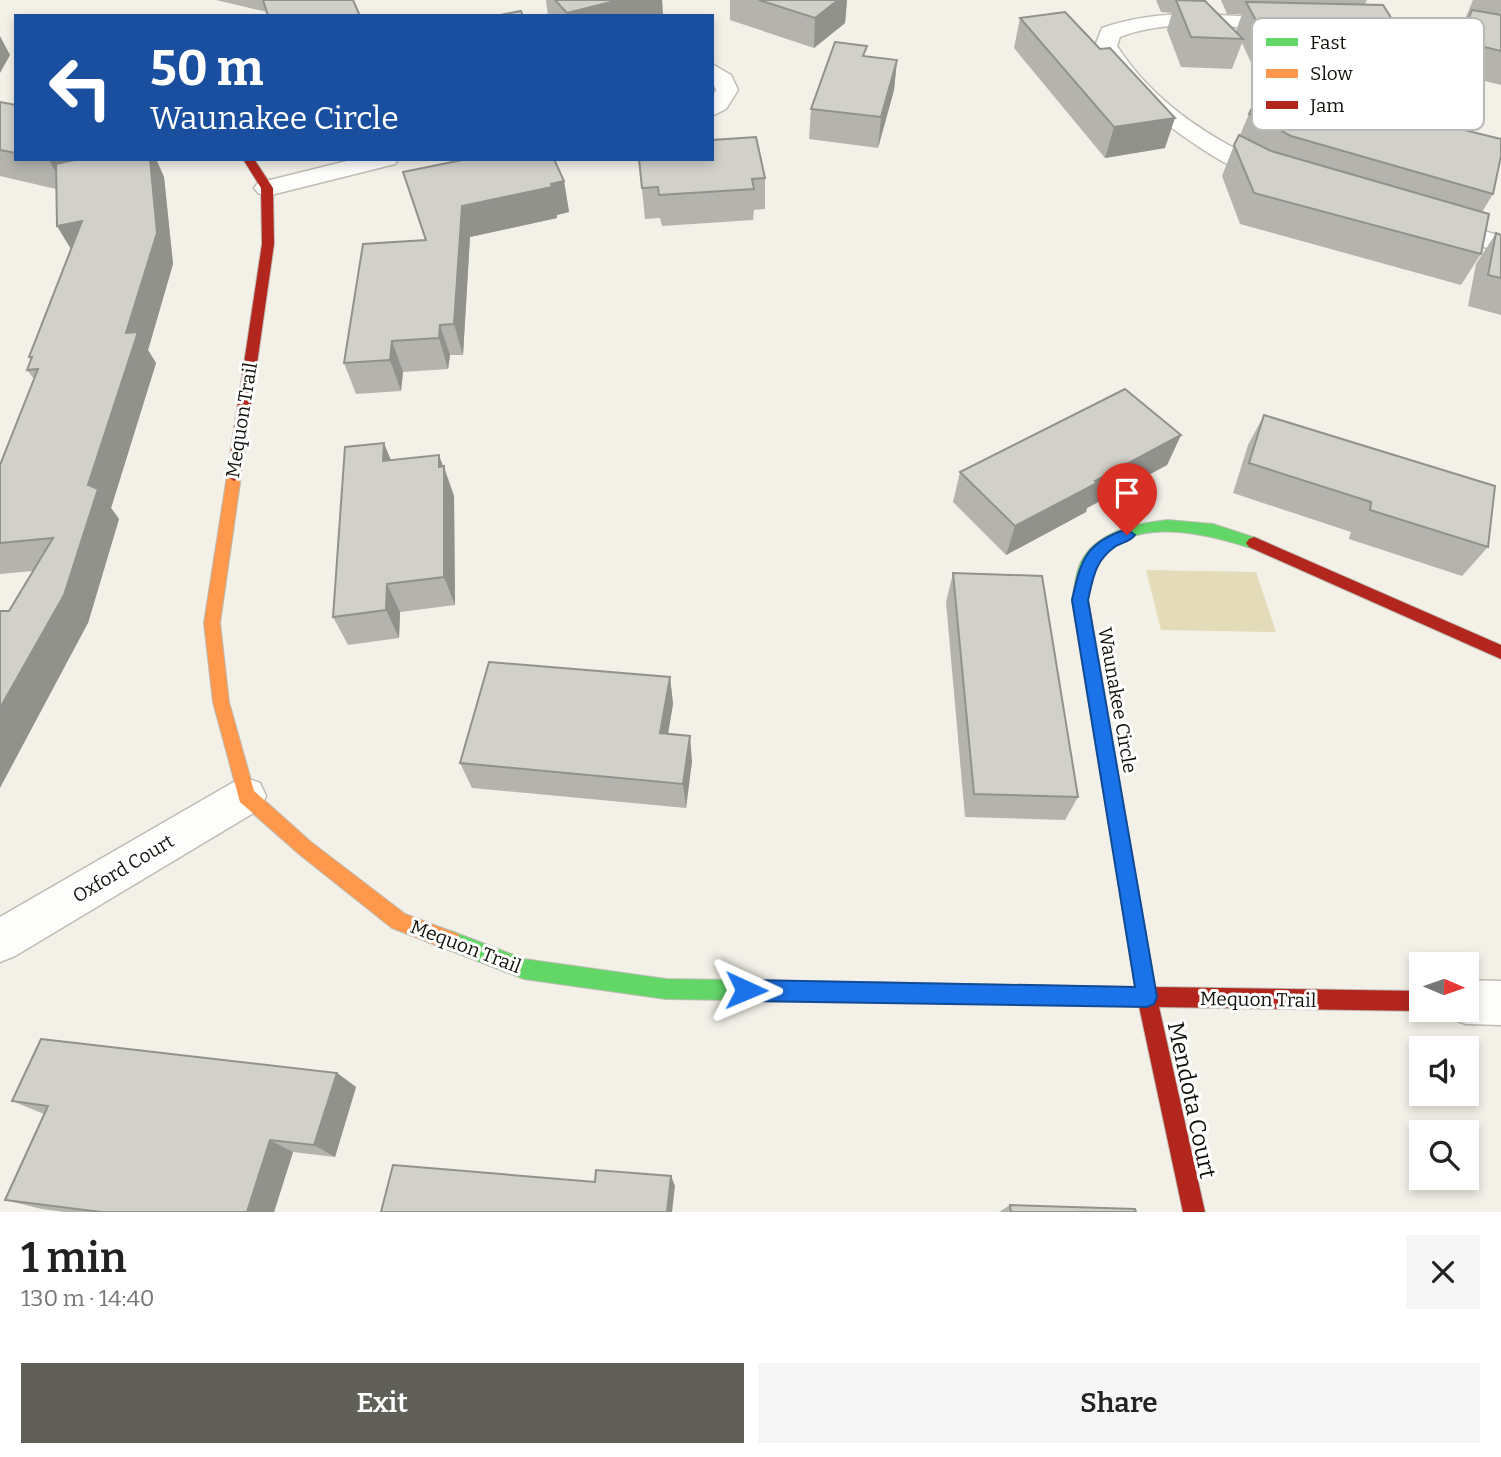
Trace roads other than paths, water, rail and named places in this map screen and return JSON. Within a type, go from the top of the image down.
[{"type":"street","points":[[1252,23],[1128,24],[1110,33],[1106,46],[1124,73],[1172,117],[1219,148],[1268,174],[1294,181]]},
{"type":"street","points":[[714,72],[724,78],[728,94],[723,102],[714,108]]},
{"type":"street","points":[[249,161],[267,188],[378,161]]},
{"type":"street","name":"Mequon Trail","points":[[267,188],[268,244],[212,623],[221,702],[246,796],[305,848],[399,921],[524,969],[666,989],[1409,1002]]},
{"type":"street","points":[[1410,217],[1501,244]]},
{"type":"street","name":"Waunakee Circle","points":[[1147,997],[1080,600],[1089,560],[1110,542],[1144,527],[1179,525],[1244,539],[1501,652]]},
{"type":"street","name":"Oxford Court","points":[[0,941],[246,796]]},
{"type":"street","name":"Mendota Court","points":[[1147,997],[1194,1212]]},
{"type":"street","points":[[1479,1002],[1501,1003]]}]
